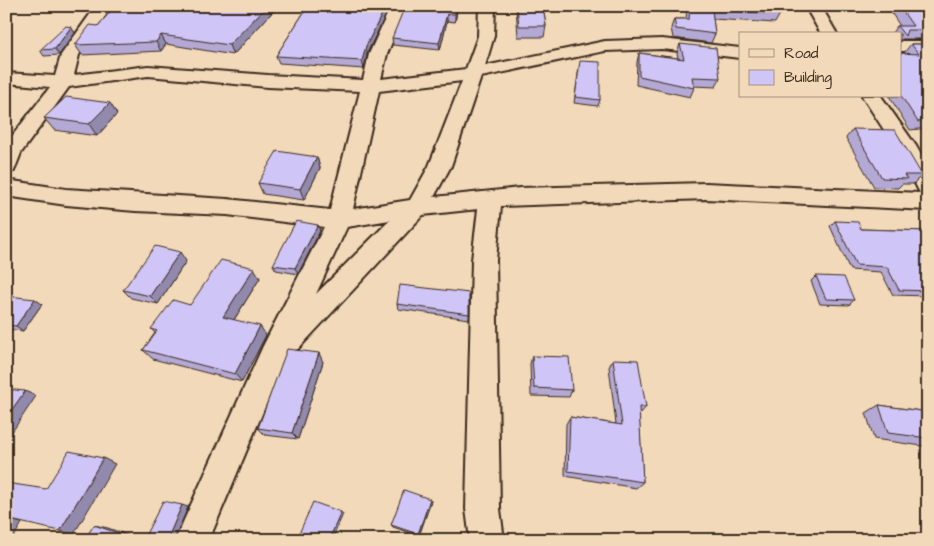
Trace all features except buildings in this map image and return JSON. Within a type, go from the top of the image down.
[{"type":"street","points":[[6,166],[11,152],[63,82],[70,56],[104,6]]},
{"type":"street","points":[[192,540],[273,355],[339,220],[378,54],[399,6]]},
{"type":"street","points":[[273,355],[417,207],[440,166],[486,36],[487,6]]},
{"type":"street","points":[[813,6],[828,32]]},
{"type":"street","points":[[6,78],[63,82],[148,71],[268,81],[371,86],[471,74],[605,46],[662,44],[739,53]]},
{"type":"street","points":[[902,46],[928,46]]},
{"type":"street","points":[[872,98],[909,152],[928,188]]},
{"type":"street","points":[[6,188],[66,197],[135,203],[227,207],[339,220],[417,207],[520,196],[706,191],[928,202]]},
{"type":"street","points":[[487,540],[483,509],[484,260],[490,199]]}]
